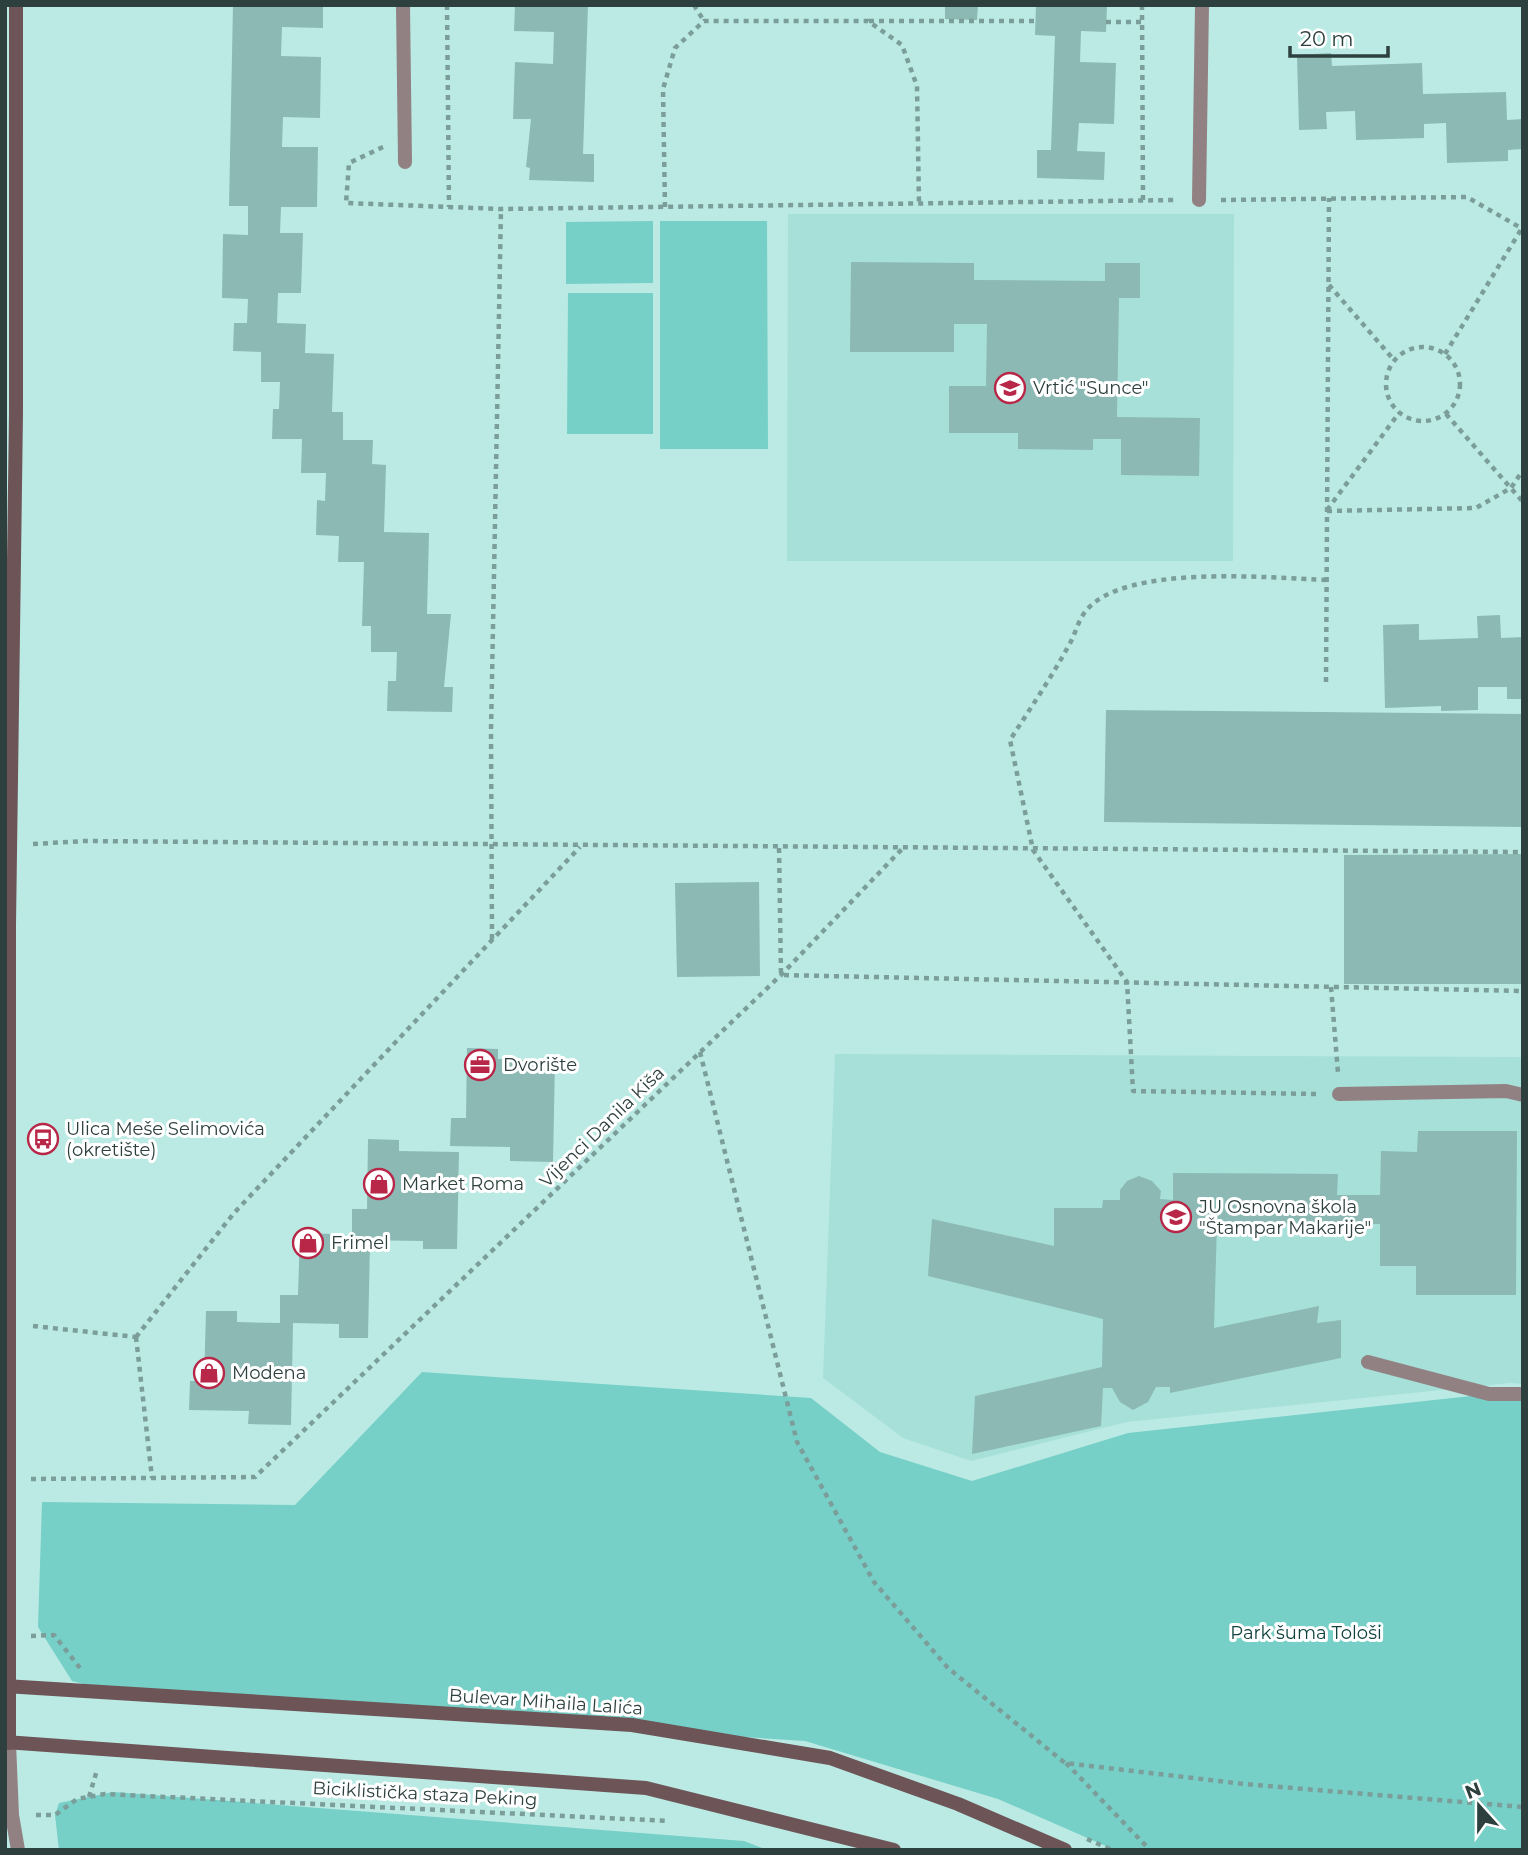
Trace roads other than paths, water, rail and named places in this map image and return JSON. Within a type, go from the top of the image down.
[{"type":"main road","points":[[16,5],[16,413],[9,634],[10,846],[7,916],[7,1742],[646,1788],[894,1850]]},
{"type":"main road","name":"Bulevar Mihaila Lalića","points":[[6,1686],[632,1725],[830,1758],[958,1804],[1065,1850]]},
{"type":"street","points":[[403,5],[405,162]]},
{"type":"street","points":[[1199,200],[1202,5]]},
{"type":"street","points":[[1339,1094],[1506,1091],[1523,1095]]},
{"type":"street","points":[[1368,1362],[1489,1394],[1523,1394]]},
{"type":"street","points":[[7,1742],[12,1815],[18,1850]]},
{"type":"place","name":"Vrtić \"Sunce\"","points":[[1010,388]]},
{"type":"place","name":"Dvorište","points":[[480,1065]]},
{"type":"place","name":"Ulica Meše Selimovića (okretište)","points":[[43,1139]]},
{"type":"place","name":"Market Roma","points":[[379,1184]]},
{"type":"place","name":"JU Osnovna škola \"Štampar Makarije\"","points":[[1176,1217]]},
{"type":"place","name":"Frimel","points":[[308,1243]]},
{"type":"place","name":"Modena","points":[[209,1373]]},
{"type":"park label","name":"Park šuma Tološi","points":[[1306,1633]]}]
